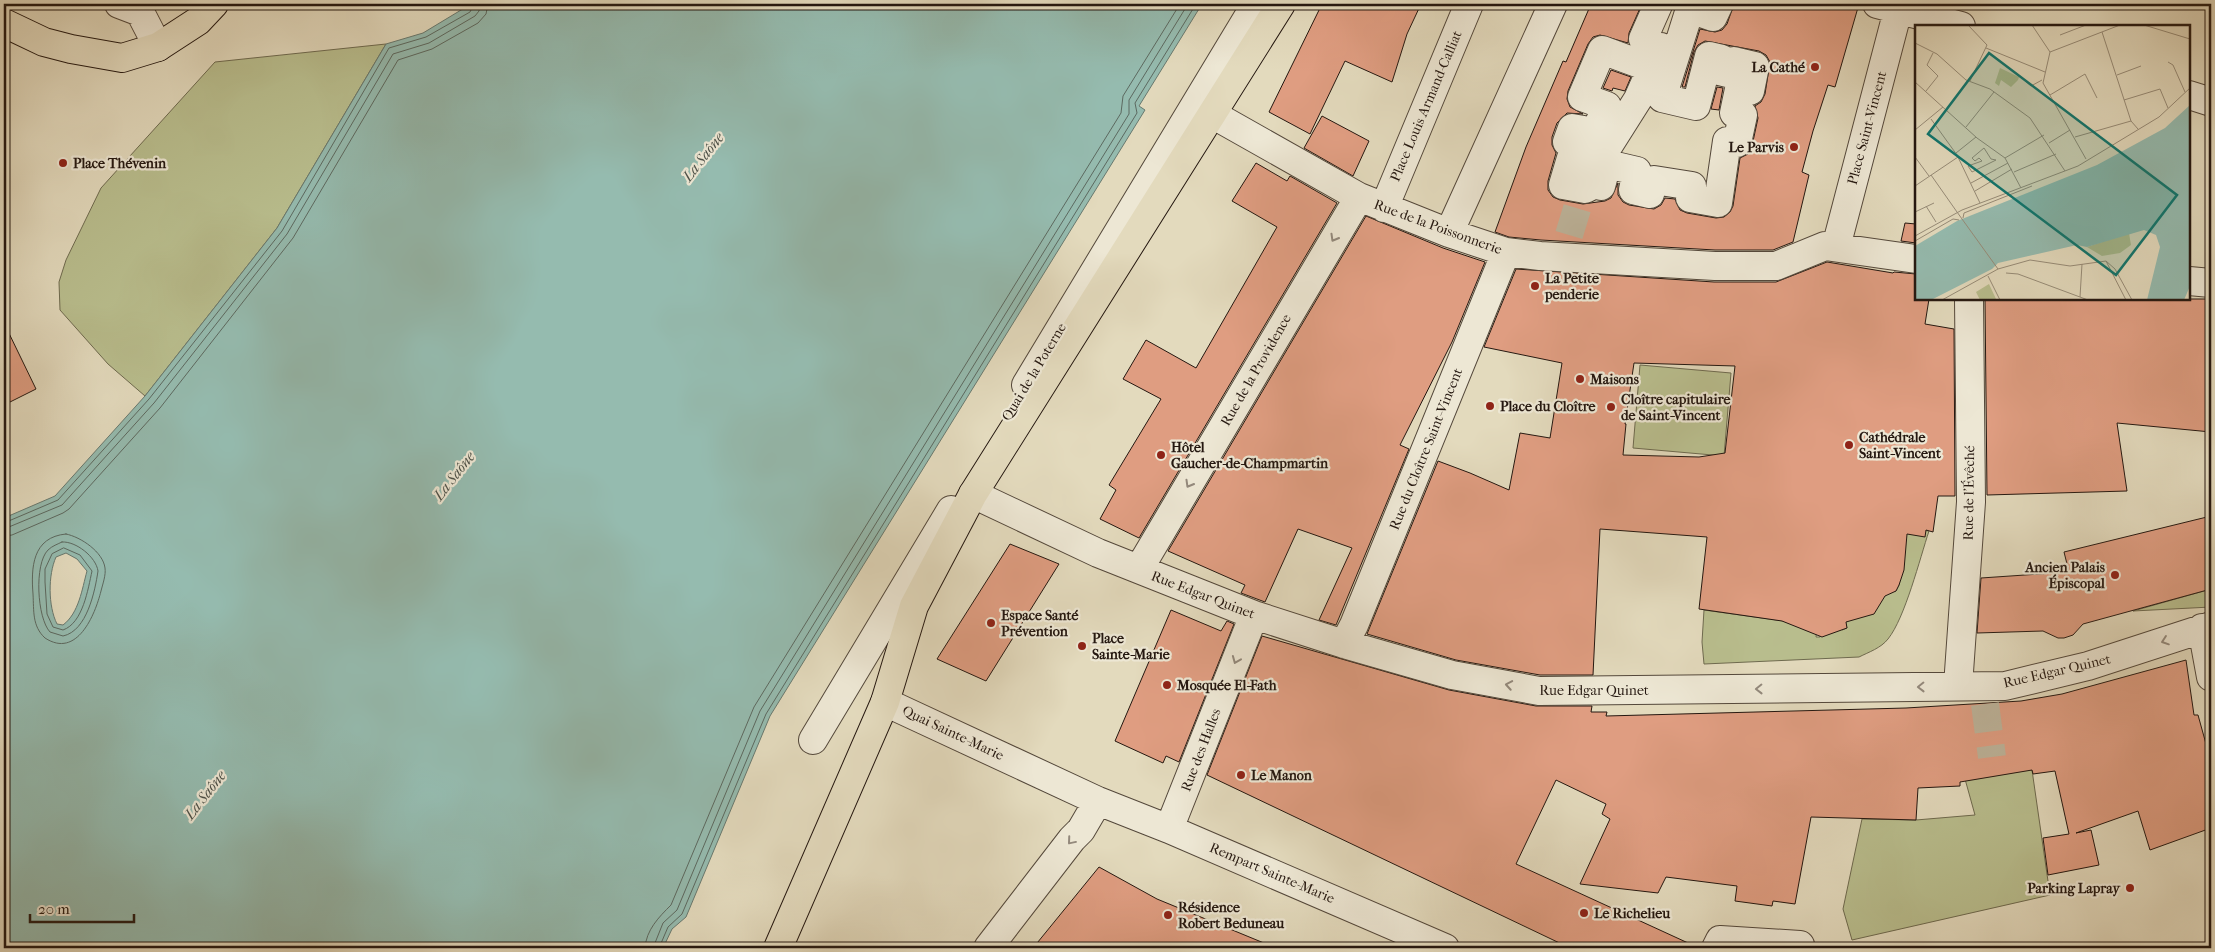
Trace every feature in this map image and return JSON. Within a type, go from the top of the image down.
[{"type":"main road","points":[[4,23],[44,42],[122,58],[158,47],[198,21],[214,4]]},
{"type":"main road","name":"Quai de la Poterne","points":[[885,702],[914,606],[973,494],[1281,4]]},
{"type":"main road","name":"Quai Sainte-Marie","points":[[778,948],[885,702]]},
{"type":"street","points":[[119,4],[140,12],[158,47]]},
{"type":"street","name":"Quai de la Poterne","points":[[813,740],[1256,4]]},
{"type":"street","name":"Place Louis Armand-Calliat","points":[[1384,208],[1469,4]]},
{"type":"street","points":[[1449,233],[1553,4]]},
{"type":"street","points":[[1656,4],[1658,5],[1643,39],[1650,42],[1640,64],[1602,50],[1591,72],[1582,97],[1607,106],[1596,132],[1572,128],[1567,142],[1586,148],[1590,152],[1588,159],[1582,161],[1571,158],[1563,185],[1583,188],[1596,184],[1601,186],[1607,164],[1637,171],[1633,190],[1650,194],[1654,180],[1682,184],[1692,186],[1690,198],[1718,203],[1727,141],[1737,143],[1743,115],[1734,113],[1739,89],[1750,91],[1755,66],[1734,61],[1730,74],[1725,73],[1719,71],[1722,59],[1709,56],[1696,106],[1662,98],[1690,9],[1713,17],[1719,4]]},
{"type":"street","points":[[1583,188],[1600,157],[1638,100],[1677,4]]},
{"type":"street","name":"Place Saint-Vincent","points":[[1836,247],[1887,7],[1957,25]]},
{"type":"street","points":[[2190,95],[2211,102]]},
{"type":"street","name":"Rue de la Poissonnerie","points":[[1212,114],[1359,197],[1449,233],[1506,252],[1558,249],[1715,266],[1776,266],[1825,246],[1836,247]]},
{"type":"street","name":"Rue de la Providence","points":[[1139,569],[1359,197]]},
{"type":"street","points":[[1836,247],[1915,259]]},
{"type":"street","name":"Rue du Cloître Saint-Vincent","points":[[1344,644],[1354,625],[1506,252]]},
{"type":"street","points":[[2190,281],[2211,283]]},
{"type":"street","name":"Rue de l'Évêché","points":[[1958,686],[1971,502],[1969,300]]},
{"type":"street","name":"Rue Edgar Quinet","points":[[973,494],[1098,553],[1254,615],[1344,644],[1452,675],[1539,691],[2005,686],[2088,666],[2206,627]]},
{"type":"street","name":"Rue des Halles","points":[[1169,829],[1254,615]]},
{"type":"street","points":[[2206,627],[2211,677]]},
{"type":"street","name":"Quai Sainte-Marie","points":[[885,702],[1098,801]]},
{"type":"street","points":[[988,948],[1081,830],[1098,801]]},
{"type":"street","name":"Rempart Sainte-Marie","points":[[1098,801],[1169,829],[1445,948]]},
{"type":"street","points":[[1716,948],[1720,940],[1800,945]]},
{"type":"green space","points":[[386,44],[277,228],[145,396],[108,364],[60,310],[59,282],[66,260],[101,188],[215,62]]},
{"type":"green space","points":[[1640,365],[1731,373],[1724,456],[1633,448]]},
{"type":"green space","points":[[1898,527],[1929,531],[1912,587],[1900,617],[1888,639],[1875,650],[1859,657],[1704,664],[1702,642],[1704,610],[1784,621],[1818,620],[1816,637],[1820,637],[1823,621],[1838,619],[1842,630],[1847,628],[1844,617],[1884,593],[1896,591],[1899,585]]},
{"type":"green space","points":[[2211,589],[2211,607],[2133,611]]},
{"type":"green space","points":[[1960,761],[2032,770],[2050,895],[1852,940],[1843,909],[1862,819],[1916,820],[1975,815]]},
{"type":"water","name":"La Saône","points":[[471,4],[1202,4],[1139,106],[1145,110],[770,716],[686,917],[672,929],[663,948],[4,948],[4,518],[55,496],[145,396],[277,228],[386,44],[423,33]],"holes":[[[66,553],[77,559],[87,571],[81,593],[73,614],[63,625],[57,624],[52,608],[50,590],[53,564],[56,557]]]},
{"type":"building","points":[[1322,4],[1421,4],[1407,34],[1392,82],[1345,61],[1310,134],[1269,112]]},
{"type":"building","points":[[1591,4],[1641,4],[1641,6],[1629,33],[1628,43],[1600,35],[1593,37],[1588,44],[1568,91],[1567,99],[1570,107],[1583,114],[1567,113],[1557,123],[1552,137],[1552,145],[1556,153],[1548,181],[1548,190],[1553,197],[1560,200],[1583,204],[1605,201],[1611,198],[1618,183],[1618,195],[1623,202],[1629,205],[1654,209],[1661,205],[1665,198],[1675,199],[1680,210],[1716,218],[1724,217],[1733,206],[1740,158],[1748,154],[1752,146],[1758,118],[1755,106],[1761,102],[1765,94],[1770,62],[1766,55],[1759,51],[1705,41],[1698,45],[1694,52],[1685,87],[1682,87],[1700,29],[1715,32],[1722,30],[1727,24],[1734,4],[1859,4],[1835,87],[1828,85],[1813,131],[1802,172],[1809,175],[1793,242],[1773,250],[1715,250],[1541,240],[1509,237],[1495,232],[1526,147],[1563,61],[1566,62]]},
{"type":"building","points":[[1611,70],[1631,77],[1625,91],[1613,88],[1612,91],[1603,88]]},
{"type":"building","points":[[1717,87],[1723,88],[1719,110],[1711,109]]},
{"type":"building","points":[[1322,116],[1369,141],[1353,176],[1304,148]]},
{"type":"building","points":[[1256,163],[1287,181],[1290,176],[1337,203],[1139,538],[1100,519],[1116,490],[1109,485],[1161,399],[1123,379],[1146,340],[1196,368],[1277,227],[1232,201]]},
{"type":"building","points":[[1366,216],[1443,248],[1485,262],[1452,342],[1400,445],[1409,449],[1336,625],[1319,620],[1352,548],[1298,529],[1265,602],[1241,593],[1245,585],[1168,551]]},
{"type":"building","points":[[1905,223],[1915,224],[1915,243],[1901,241]]},
{"type":"building","points":[[1827,262],[1893,273],[1915,274],[1915,300],[1929,300],[1925,324],[1954,329],[1955,496],[1938,496],[1933,532],[1926,530],[1925,537],[1907,534],[1904,570],[1899,585],[1896,591],[1885,596],[1874,614],[1846,622],[1847,628],[1822,637],[1782,621],[1699,609],[1707,537],[1600,529],[1593,675],[1540,675],[1456,660],[1367,634],[1438,461],[1509,490],[1520,433],[1550,438],[1562,363],[1484,347],[1516,269],[1714,282],[1776,282]],"holes":[[[1634,363],[1735,366],[1725,453],[1699,457],[1623,455],[1625,424]]]},
{"type":"building","points":[[2211,299],[2211,432],[2117,423],[2127,491],[1987,495],[1985,300]]},
{"type":"building","points":[[4,323],[36,389],[4,405]]},
{"type":"building","name":"Ancien Palais Épiscopal","points":[[2211,516],[2211,589],[2083,624],[2073,635],[2064,638],[2058,638],[2043,631],[1977,633],[1981,578],[2069,572],[2064,552]]},
{"type":"building","name":"Espace Santé Prévention","points":[[1010,544],[1059,564],[986,681],[937,659]]},
{"type":"building","name":"Mosquée El-Fath","points":[[1171,610],[1221,631],[1227,621],[1234,624],[1179,762],[1166,756],[1163,763],[1115,741]]},
{"type":"building","points":[[1262,636],[1449,690],[1536,706],[1592,706],[1591,712],[1607,712],[1606,716],[1906,708],[2021,701],[2062,694],[2186,660],[2194,715],[2198,715],[2211,762],[2211,828],[2150,850],[2138,811],[2076,833],[2091,830],[2099,865],[2048,875],[2043,838],[2069,834],[2055,771],[2033,774],[2032,770],[1960,782],[1960,786],[1918,788],[1916,820],[1811,817],[1795,904],[1773,901],[1772,906],[1735,901],[1737,886],[1666,877],[1658,893],[1580,884],[1610,819],[1602,814],[1606,804],[1556,780],[1516,864],[1699,948],[1570,948],[1207,775]]},
{"type":"building","points":[[1099,867],[1157,899],[1276,948],[1033,948]]},
{"type":"tunnel","points":[[1569,235],[1583,189]]},
{"type":"tunnel","points":[[1985,704],[1992,757]]},
{"type":"place","name":"La Cathé","points":[[1815,67]]},
{"type":"place","name":"Le Parvis","points":[[1794,147]]},
{"type":"place","name":"Place Thévenin","points":[[63,163]]},
{"type":"place","name":"La Petite penderie","points":[[1535,286]]},
{"type":"place","name":"Maisons","points":[[1580,379]]},
{"type":"place","name":"Place du Cloître","points":[[1490,406]]},
{"type":"place","name":"Cloître capitulaire de Saint-Vincent","points":[[1611,407]]},
{"type":"place","name":"Cathédrale Saint-Vincent","points":[[1849,445]]},
{"type":"place","name":"Hôtel Gaucher-de-Champmartin","points":[[1161,455]]},
{"type":"place","name":"Ancien Palais Épiscopal","points":[[2115,575]]},
{"type":"place","name":"Espace Santé Prévention","points":[[991,623]]},
{"type":"place","name":"Place Sainte-Marie","points":[[1082,646]]},
{"type":"place","name":"Mosquée El-Fath","points":[[1167,685]]},
{"type":"place","name":"Le Manon","points":[[1241,775]]},
{"type":"place","name":"Parking Lapray","points":[[2130,888]]},
{"type":"place","name":"Le Richelieu","points":[[1584,913]]},
{"type":"place","name":"Résidence Robert Beduneau","points":[[1168,915]]}]
